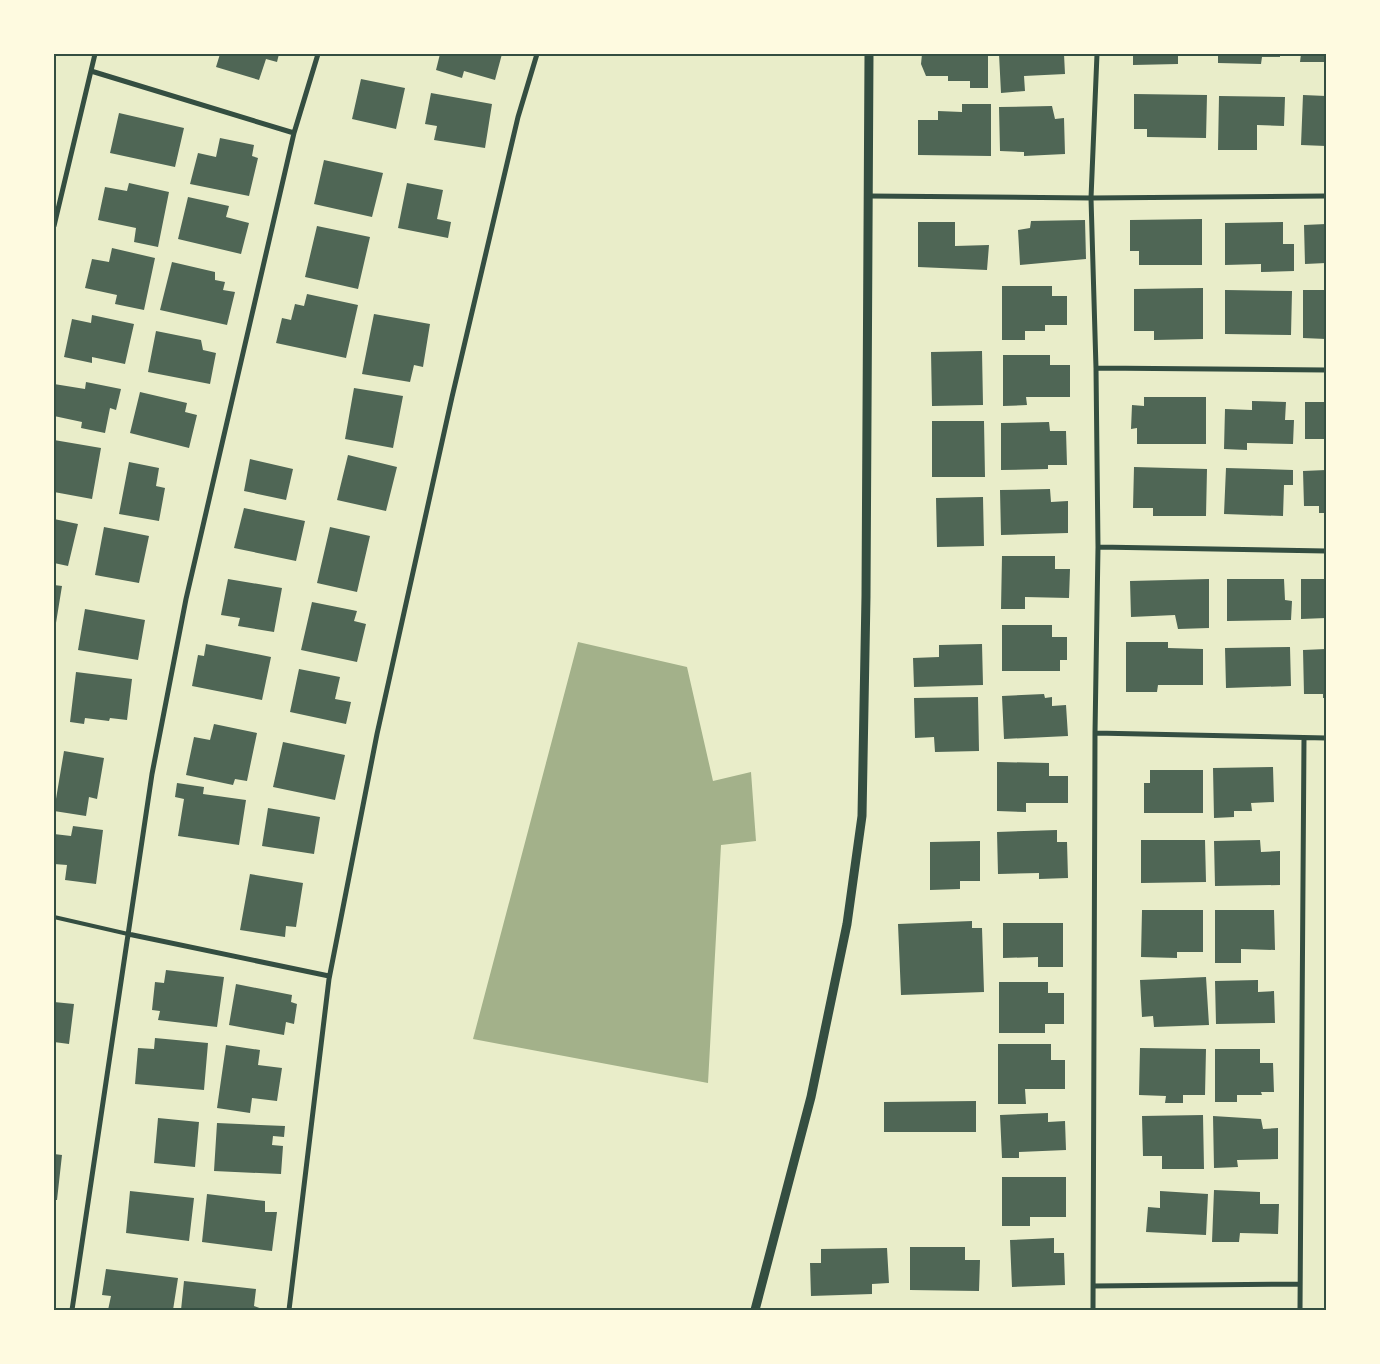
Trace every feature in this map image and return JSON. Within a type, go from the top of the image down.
[{"type":"street","points":[[54,226],[95,54]]},
{"type":"street","points":[[72,1310],[152,774],[186,598],[294,133],[318,54]]},
{"type":"street","points":[[288,1310],[330,976],[375,743],[454,387],[518,118],[536,54]]},
{"type":"street","points":[[755,1310],[811,1096],[847,924],[862,816],[866,596],[869,54]]},
{"type":"street","points":[[1093,1310],[1095,733],[1098,547],[1096,368],[1091,198],[1097,54]]},
{"type":"street","points":[[90,71],[294,133]]},
{"type":"street","points":[[869,196],[1091,198],[1326,196]]},
{"type":"street","points":[[1096,368],[1326,370]]},
{"type":"street","points":[[1098,547],[1326,551]]},
{"type":"street","points":[[1095,733],[1326,738]]},
{"type":"street","points":[[1300,1310],[1304,738]]},
{"type":"street","points":[[128,934],[330,976]]},
{"type":"street","points":[[1093,1286],[1300,1284]]},
{"type":"lane","points":[[54,917],[128,934]]},
{"type":"shaded area","points":[[578,642],[687,667],[713,781],[751,772],[756,841],[721,845],[708,1083],[473,1039]]},
{"type":"building","points":[[220,54],[279,54],[277,62],[266,59],[259,80],[216,67]]},
{"type":"building","points":[[440,54],[502,54],[495,80],[464,71],[462,78],[436,70]]},
{"type":"building","points":[[922,54],[988,54],[988,88],[970,88],[970,81],[948,81],[948,76],[926,76],[921,64]]},
{"type":"building","points":[[999,54],[1064,54],[1065,74],[1024,76],[1025,91],[1001,93]]},
{"type":"building","points":[[1133,54],[1186,55],[1178,56],[1178,64],[1133,65]]},
{"type":"building","points":[[1218,54],[1280,54],[1280,57],[1262,57],[1261,64],[1218,63]]},
{"type":"building","points":[[1301,54],[1326,54],[1326,62],[1300,62]]},
{"type":"building","points":[[361,79],[405,88],[396,129],[352,119]]},
{"type":"building","points":[[431,93],[492,104],[485,148],[434,140],[437,126],[425,124]]},
{"type":"building","points":[[1134,94],[1207,95],[1206,138],[1147,137],[1147,129],[1134,129]]},
{"type":"building","points":[[1303,95],[1326,96],[1326,146],[1301,145]]},
{"type":"building","points":[[1219,96],[1285,97],[1284,126],[1257,125],[1257,150],[1218,150]]},
{"type":"building","points":[[962,104],[991,104],[991,156],[918,155],[918,120],[938,120],[938,111],[962,112]]},
{"type":"building","points":[[1052,106],[1055,119],[1064,118],[1065,154],[1024,156],[1024,152],[1000,151],[999,107]]},
{"type":"building","points":[[119,113],[184,128],[175,167],[110,153]]},
{"type":"building","points":[[220,138],[254,145],[252,156],[258,158],[249,196],[190,184],[198,153],[216,157]]},
{"type":"building","points":[[324,160],[383,173],[372,217],[314,204]]},
{"type":"building","points":[[129,183],[169,192],[158,247],[134,242],[136,228],[98,220],[105,187],[127,191]]},
{"type":"building","points":[[407,183],[443,190],[437,219],[451,222],[448,238],[398,228]]},
{"type":"building","points":[[188,197],[229,206],[226,217],[249,223],[241,254],[178,239]]},
{"type":"building","points":[[1202,219],[1202,265],[1139,265],[1139,251],[1130,251],[1130,220]]},
{"type":"building","points":[[1085,220],[1086,259],[1020,265],[1018,230],[1030,228],[1031,221]]},
{"type":"building","points":[[918,222],[955,222],[955,246],[989,245],[987,270],[918,267]]},
{"type":"building","points":[[1283,222],[1283,244],[1294,244],[1294,271],[1261,272],[1261,264],[1225,265],[1225,223]]},
{"type":"building","points":[[1326,224],[1326,263],[1305,264],[1304,225]]},
{"type":"building","points":[[317,226],[370,237],[358,289],[305,277]]},
{"type":"building","points":[[112,248],[155,258],[144,310],[115,304],[117,295],[85,288],[92,259],[109,262]]},
{"type":"building","points":[[172,262],[215,272],[215,280],[225,282],[223,290],[235,292],[227,325],[160,310]]},
{"type":"building","points":[[1002,286],[1052,286],[1052,296],[1067,296],[1067,325],[1045,325],[1045,331],[1025,331],[1025,340],[1002,340]]},
{"type":"building","points":[[1203,288],[1203,339],[1154,340],[1154,331],[1134,331],[1134,289]]},
{"type":"building","points":[[1225,290],[1292,291],[1291,335],[1225,334]]},
{"type":"building","points":[[1303,290],[1326,290],[1326,339],[1303,338]]},
{"type":"building","points":[[307,294],[358,305],[346,358],[276,343],[282,318],[291,320],[295,304],[304,306]]},
{"type":"building","points":[[374,314],[430,324],[423,367],[414,365],[410,382],[362,374]]},
{"type":"building","points":[[92,315],[134,324],[125,364],[92,357],[92,363],[64,357],[72,319],[91,323]]},
{"type":"building","points":[[156,331],[201,340],[203,350],[216,353],[210,384],[148,372]]},
{"type":"building","points":[[982,351],[983,405],[932,406],[931,352]]},
{"type":"building","points":[[1003,355],[1050,355],[1050,365],[1070,365],[1070,397],[1026,397],[1027,405],[1003,406]]},
{"type":"building","points":[[86,382],[121,389],[116,410],[110,408],[105,433],[81,428],[82,422],[54,416],[54,384],[85,389]]},
{"type":"building","points":[[354,388],[403,396],[393,448],[345,439]]},
{"type":"building","points":[[140,392],[187,403],[185,412],[197,415],[189,448],[130,433]]},
{"type":"building","points":[[1144,397],[1206,397],[1206,444],[1137,444],[1137,428],[1131,429],[1132,405],[1144,406]]},
{"type":"building","points":[[1252,401],[1286,402],[1285,420],[1294,420],[1293,444],[1247,443],[1247,450],[1224,449],[1225,409],[1252,410]]},
{"type":"building","points":[[1305,402],[1326,402],[1326,439],[1305,439]]},
{"type":"building","points":[[932,421],[984,421],[985,477],[932,477]]},
{"type":"building","points":[[1049,422],[1050,431],[1066,431],[1067,465],[1048,465],[1048,469],[1001,470],[1001,423]]},
{"type":"building","points":[[54,440],[101,448],[92,499],[54,492]]},
{"type":"building","points":[[348,455],[397,467],[386,511],[337,500]]},
{"type":"building","points":[[250,459],[293,469],[286,500],[244,491]]},
{"type":"building","points":[[129,462],[159,468],[156,486],[165,488],[159,521],[119,514]]},
{"type":"building","points":[[1134,467],[1207,469],[1206,516],[1153,516],[1153,508],[1133,508]]},
{"type":"building","points":[[1226,468],[1293,470],[1293,485],[1284,485],[1283,516],[1224,514]]},
{"type":"building","points":[[1326,470],[1326,513],[1319,513],[1319,506],[1304,506],[1303,471]]},
{"type":"building","points":[[1050,489],[1051,502],[1068,501],[1068,533],[1001,535],[1000,490]]},
{"type":"building","points":[[983,497],[984,546],[937,547],[936,498]]},
{"type":"building","points":[[244,508],[305,521],[296,561],[234,548]]},
{"type":"building","points":[[54,519],[78,524],[68,566],[54,563]]},
{"type":"building","points":[[104,527],[149,536],[139,583],[95,575]]},
{"type":"building","points":[[330,527],[370,536],[357,592],[317,583]]},
{"type":"building","points":[[1002,556],[1055,556],[1055,569],[1070,569],[1069,598],[1025,597],[1025,609],[1001,609]]},
{"type":"building","points":[[228,579],[282,588],[274,632],[238,626],[240,618],[221,615]]},
{"type":"building","points":[[1209,579],[1209,628],[1178,629],[1175,615],[1131,617],[1130,581]]},
{"type":"building","points":[[1227,579],[1284,579],[1285,600],[1292,601],[1291,620],[1227,621]]},
{"type":"building","points":[[1301,579],[1326,579],[1326,618],[1301,619]]},
{"type":"building","points":[[54,585],[62,586],[55,629],[54,629]]},
{"type":"building","points":[[312,602],[357,611],[354,621],[366,624],[357,662],[301,650]]},
{"type":"building","points":[[85,609],[145,620],[138,660],[78,650]]},
{"type":"building","points":[[1002,625],[1052,625],[1052,637],[1067,637],[1067,660],[1060,660],[1060,671],[1002,671]]},
{"type":"building","points":[[1126,642],[1168,642],[1168,648],[1203,649],[1203,685],[1158,685],[1157,692],[1126,692]]},
{"type":"building","points":[[206,644],[271,657],[262,700],[192,686],[198,655],[204,656]]},
{"type":"building","points":[[982,644],[983,685],[914,687],[913,658],[939,657],[939,645]]},
{"type":"building","points":[[1290,647],[1291,686],[1226,688],[1225,648]]},
{"type":"building","points":[[1326,649],[1326,698],[1323,698],[1323,694],[1304,694],[1303,650]]},
{"type":"building","points":[[299,669],[340,677],[335,699],[351,702],[346,724],[290,712]]},
{"type":"building","points":[[76,672],[132,679],[127,720],[110,718],[109,721],[85,718],[84,724],[70,722]]},
{"type":"building","points":[[1044,694],[1045,698],[1052,697],[1052,706],[1066,705],[1068,736],[1004,739],[1002,696]]},
{"type":"building","points":[[978,697],[979,751],[935,752],[934,737],[915,738],[914,698]]},
{"type":"building","points":[[214,724],[257,733],[247,781],[235,779],[233,785],[186,775],[194,737],[210,740]]},
{"type":"building","points":[[283,742],[345,755],[335,800],[273,787]]},
{"type":"building","points":[[64,751],[104,758],[97,799],[89,797],[86,816],[54,811]]},
{"type":"building","points":[[997,762],[1049,763],[1049,776],[1068,776],[1068,803],[1026,803],[1026,812],[997,811]]},
{"type":"building","points":[[1273,767],[1274,802],[1251,803],[1252,811],[1234,811],[1234,817],[1214,818],[1213,768]]},
{"type":"building","points":[[1150,770],[1203,770],[1203,813],[1144,813],[1144,783],[1150,783]]},
{"type":"building","points":[[177,783],[204,787],[203,794],[246,800],[239,845],[178,836],[184,799],[175,797]]},
{"type":"building","points":[[268,808],[320,817],[314,854],[262,846]]},
{"type":"building","points":[[73,826],[103,830],[96,884],[65,880],[67,865],[54,864],[54,834],[71,836]]},
{"type":"building","points":[[1057,830],[1057,842],[1067,842],[1068,878],[1039,879],[1039,873],[998,874],[997,832]]},
{"type":"building","points":[[1141,840],[1205,840],[1206,882],[1141,883]]},
{"type":"building","points":[[1260,840],[1261,852],[1280,851],[1280,885],[1215,886],[1214,841]]},
{"type":"building","points":[[980,841],[980,881],[960,881],[960,889],[930,890],[930,842]]},
{"type":"building","points":[[250,874],[303,883],[296,927],[286,926],[285,937],[240,930]]},
{"type":"building","points":[[1142,910],[1203,910],[1203,952],[1177,952],[1177,958],[1141,957]]},
{"type":"building","points":[[1215,910],[1274,910],[1275,950],[1241,949],[1241,963],[1215,963]]},
{"type":"building","points":[[972,921],[972,928],[982,928],[984,992],[901,995],[898,924]]},
{"type":"building","points":[[1003,923],[1063,923],[1063,967],[1038,967],[1038,957],[1003,958]]},
{"type":"building","points":[[166,970],[224,977],[217,1027],[158,1020],[160,1011],[152,1010],[155,982],[164,983]]},
{"type":"building","points":[[1206,977],[1209,1025],[1154,1027],[1153,1016],[1142,1017],[1140,980]]},
{"type":"building","points":[[1258,980],[1258,992],[1274,991],[1275,1023],[1216,1024],[1215,981]]},
{"type":"building","points":[[999,982],[1048,982],[1048,993],[1064,993],[1064,1024],[1045,1024],[1045,1033],[999,1033]]},
{"type":"building","points":[[236,984],[292,995],[291,1002],[297,1004],[294,1024],[286,1022],[284,1035],[229,1025]]},
{"type":"building","points":[[54,1002],[74,1004],[69,1044],[54,1042]]},
{"type":"building","points":[[155,1038],[208,1043],[204,1090],[135,1084],[138,1048],[154,1049]]},
{"type":"building","points":[[998,1044],[1051,1044],[1051,1060],[1065,1060],[1065,1089],[1025,1089],[1026,1104],[998,1104]]},
{"type":"building","points":[[226,1045],[260,1050],[258,1065],[282,1068],[277,1101],[252,1098],[250,1113],[217,1108]]},
{"type":"building","points":[[1140,1048],[1206,1049],[1205,1095],[1183,1095],[1183,1103],[1165,1103],[1166,1096],[1139,1095]]},
{"type":"building","points":[[1215,1049],[1260,1049],[1260,1063],[1273,1063],[1274,1092],[1261,1092],[1262,1095],[1237,1095],[1237,1102],[1215,1102]]},
{"type":"building","points":[[976,1101],[976,1132],[884,1132],[884,1102]]},
{"type":"building","points":[[1048,1113],[1048,1122],[1065,1121],[1066,1150],[1019,1152],[1019,1158],[1002,1158],[1000,1115]]},
{"type":"building","points":[[1203,1115],[1204,1169],[1162,1169],[1162,1156],[1143,1156],[1142,1116]]},
{"type":"building","points":[[1213,1116],[1261,1119],[1263,1129],[1278,1128],[1278,1159],[1237,1160],[1238,1167],[1214,1168]]},
{"type":"building","points":[[158,1118],[199,1122],[195,1167],[154,1163]]},
{"type":"building","points":[[217,1123],[285,1126],[284,1137],[273,1136],[272,1145],[283,1146],[281,1174],[214,1171]]},
{"type":"building","points":[[54,1154],[62,1155],[57,1200],[54,1200]]},
{"type":"building","points":[[1002,1177],[1066,1177],[1066,1217],[1030,1217],[1030,1226],[1002,1226]]},
{"type":"building","points":[[1214,1190],[1260,1192],[1260,1204],[1279,1204],[1278,1234],[1240,1233],[1239,1242],[1212,1242]]},
{"type":"building","points":[[130,1191],[194,1198],[189,1241],[126,1233]]},
{"type":"building","points":[[1160,1191],[1208,1194],[1206,1235],[1146,1232],[1148,1207],[1160,1208]]},
{"type":"building","points":[[207,1194],[265,1201],[265,1212],[277,1212],[272,1251],[202,1242]]},
{"type":"building","points":[[1054,1238],[1054,1253],[1064,1253],[1065,1285],[1012,1287],[1010,1240]]},
{"type":"building","points":[[910,1247],[965,1247],[965,1260],[980,1260],[979,1291],[910,1290]]},
{"type":"building","points":[[887,1248],[889,1283],[872,1284],[872,1294],[811,1296],[810,1263],[821,1263],[821,1249]]},
{"type":"building","points":[[106,1269],[178,1278],[173,1310],[108,1310],[111,1296],[102,1295]]},
{"type":"building","points":[[184,1281],[256,1289],[254,1306],[265,1310],[181,1310]]}]
